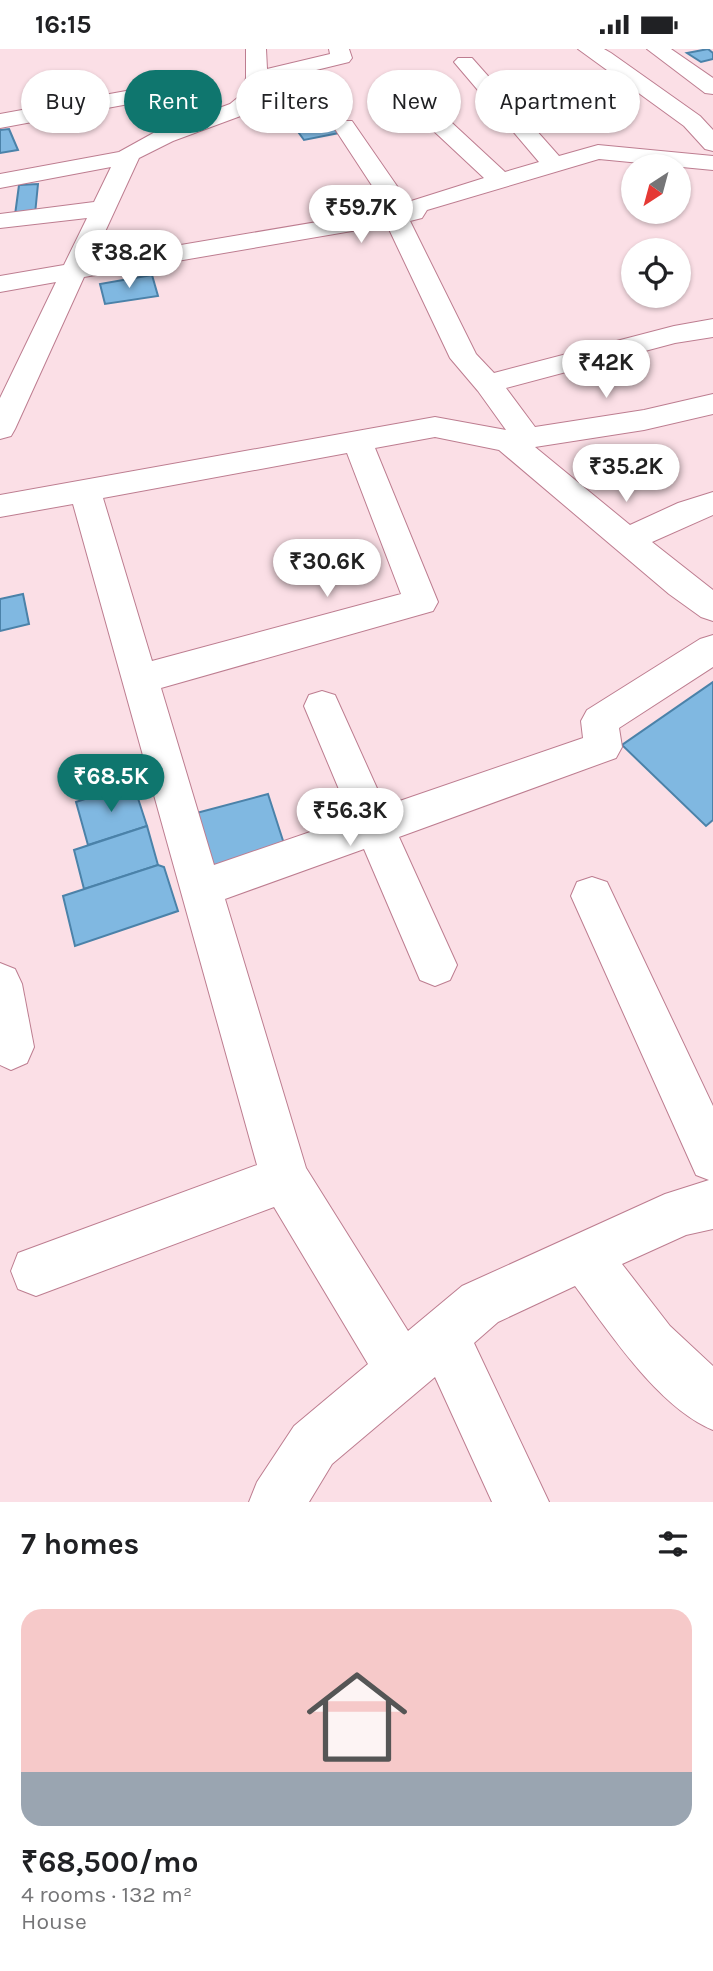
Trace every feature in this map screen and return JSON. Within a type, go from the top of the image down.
[{"type":"street","points":[[256,49],[257,70]]},
{"type":"street","points":[[291,70],[342,58],[339,49]]},
{"type":"street","points":[[657,49],[713,88]]},
{"type":"street","points":[[596,53],[628,52]]},
{"type":"street","points":[[596,53],[692,121],[713,144]]},
{"type":"street","points":[[465,62],[554,165]]},
{"type":"street","points":[[0,121],[124,98]]},
{"type":"street","points":[[0,429],[13,378],[76,272],[129,154],[165,136],[236,110]]},
{"type":"street","points":[[348,133],[399,216],[464,358],[488,384],[518,440],[627,540],[713,608]]},
{"type":"street","points":[[449,133],[500,181]]},
{"type":"street","points":[[0,284],[413,213],[418,205],[598,152],[713,163]]},
{"type":"street","points":[[0,181],[128,157]]},
{"type":"street","points":[[0,221],[106,208]]},
{"type":"street","points":[[488,384],[674,335],[713,328]]},
{"type":"street","points":[[0,506],[435,427],[518,440],[644,420],[713,404]]},
{"type":"street","points":[[139,680],[421,602],[356,441]]},
{"type":"street","points":[[85,491],[285,1179],[402,1370]]},
{"type":"street","points":[[627,540],[689,511],[713,503]]},
{"type":"street","points":[[200,889],[603,747],[600,721],[713,649]]},
{"type":"street","points":[[322,706],[435,965]]},
{"type":"street","points":[[592,896],[713,1157]]},
{"type":"street","points":[[0,984],[11,1047]]},
{"type":"street","points":[[36,1271],[285,1179]]},
{"type":"street","points":[[277,1502],[313,1445],[480,1304],[682,1211],[713,1204]]},
{"type":"street","points":[[584,1256],[651,1345],[713,1403]]},
{"type":"street","points":[[443,1336],[521,1502]]},
{"type":"building","points":[[708,49],[713,53],[713,59],[701,62],[687,53]]},
{"type":"building","points":[[9,129],[18,150],[0,153],[0,130]]},
{"type":"building","points":[[299,133],[339,133],[304,140]]},
{"type":"building","points":[[38,184],[35,214],[15,215],[19,185]]},
{"type":"building","points":[[152,275],[158,296],[105,304],[100,284]]},
{"type":"building","points":[[23,594],[29,624],[0,631],[0,599]]},
{"type":"building","points":[[713,682],[713,820],[706,826],[622,745]]},
{"type":"building","points":[[133,783],[147,826],[88,845],[76,802]]},
{"type":"building","points":[[268,794],[286,850],[203,873],[189,815]]},
{"type":"building","points":[[147,826],[158,865],[84,889],[74,850]]},
{"type":"building","points":[[158,865],[164,867],[178,911],[75,946],[63,896]]}]
